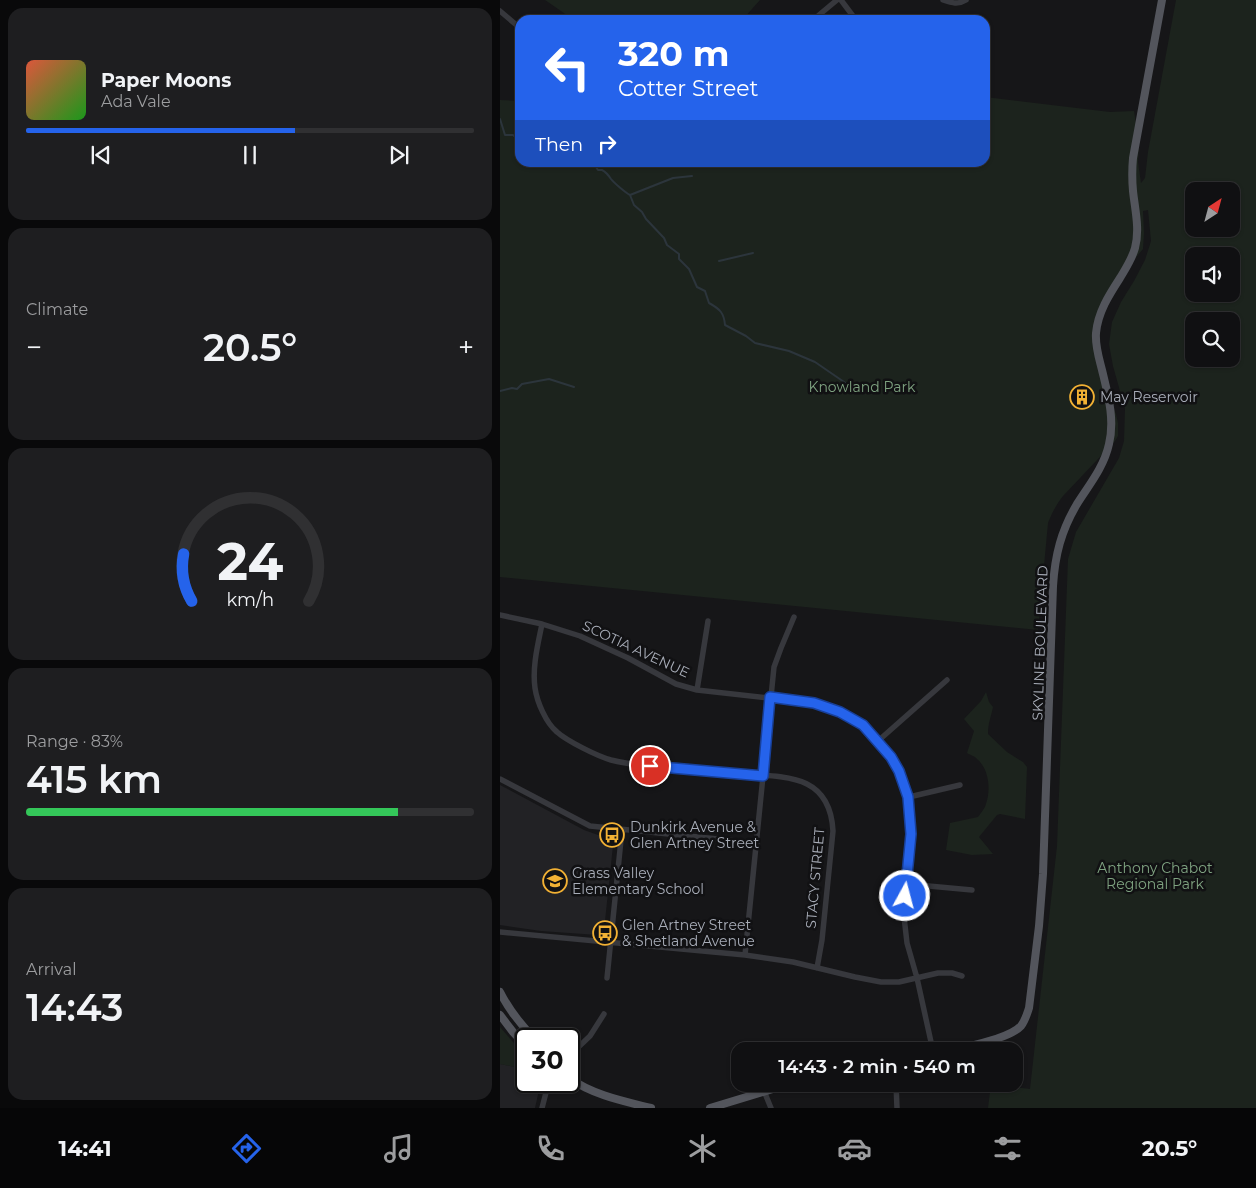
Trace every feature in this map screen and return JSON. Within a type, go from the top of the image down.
[{"type":"main road","name":"SKYLINE BOULEVARD","points":[[983,1042],[1008,1035],[1021,1026],[1027,1014],[1042,900],[1055,560],[1065,526],[1106,456],[1111,432],[1111,408],[1098,353],[1096,333],[1105,301],[1132,258],[1136,244],[1138,229],[1132,179],[1133,158],[1162,0]]},
{"type":"main road","points":[[501,998],[525,1028]]},
{"type":"main road","points":[[500,1015],[515,1034]]},
{"type":"main road","points":[[580,1085],[588,1090],[611,1098],[651,1108]]},
{"type":"main road","points":[[710,1108],[761,1092]]},
{"type":"street","points":[[820,15],[839,0],[852,15]]},
{"type":"street","points":[[944,0],[952,3],[961,3],[966,0]]},
{"type":"street","points":[[500,11],[515,24]]},
{"type":"street","name":"SCOTIA AVENUE","points":[[500,615],[542,624],[580,636],[628,658],[676,684],[697,690],[814,703],[840,712],[863,725],[891,757],[899,771],[908,797],[911,834],[903,908],[907,943],[931,1042]]},
{"type":"street","points":[[744,955],[774,667],[794,618]]},
{"type":"street","points":[[697,690],[708,621]]},
{"type":"street","name":"STACY STREET","points":[[542,624],[536,657],[535,687],[541,710],[556,731],[581,748],[610,760],[650,766],[797,780],[816,790],[825,800],[830,811],[833,831],[822,940],[817,968]]},
{"type":"street","points":[[878,742],[947,680]]},
{"type":"street","points":[[500,779],[590,826],[757,843]]},
{"type":"street","points":[[908,797],[960,785]]},
{"type":"street","points":[[607,978],[622,830]]},
{"type":"street","points":[[907,884],[972,890]]},
{"type":"street","points":[[500,932],[744,955],[793,962],[881,982],[899,982],[938,973],[952,973],[962,976]]},
{"type":"street","points":[[580,1046],[590,1036],[604,1014]]},
{"type":"street","points":[[764,1092],[771,1108]]},
{"type":"street","points":[[896,1092],[897,1108]]},
{"type":"street","points":[[542,1108],[546,1093]]},
{"type":"shaded area","name":"Grass Valley Elementary School","points":[[500,785],[584,830],[598,835],[614,836],[602,934],[541,931],[500,925]]},
{"type":"shaded area","points":[[500,1064],[515,1067],[515,1093],[538,1093],[535,1108],[500,1108]]},
{"type":"green space","points":[[545,0],[760,0],[747,15],[567,15]]},
{"type":"green space","name":"Knowland Park","points":[[1176,0],[1256,0],[1256,1108],[988,1108],[990,1092],[1023,1092],[1023,1088],[1030,1089],[1057,846],[1068,559],[1076,532],[1119,458],[1124,441],[1125,409],[1109,344],[1112,322],[1145,260],[1151,241],[1148,210],[1143,211],[1143,249],[1122,274],[1101,321],[1099,339],[1110,402],[1118,423],[1118,436],[1063,496],[1048,523],[1038,630],[500,577],[500,100],[515,101],[515,167],[990,167],[990,98],[1110,112],[1134,111],[1139,144],[1138,162],[1141,183],[1145,178],[1148,152]]},
{"type":"green space","points":[[986,692],[989,702],[993,707],[988,734],[1027,767],[1025,819],[997,815],[979,837],[993,854],[972,855],[946,850],[950,823],[978,817],[985,807],[988,798],[989,786],[984,768],[976,758],[967,753],[974,731],[964,719],[981,701]]},
{"type":"green space","points":[[500,1027],[515,1044],[515,1067],[500,1064]]},
{"type":"waterway","points":[[500,119],[505,135],[515,137]]},
{"type":"waterway","points":[[596,167],[598,170],[605,172],[630,195]]},
{"type":"waterway","points":[[630,195],[673,178],[692,176]]},
{"type":"waterway","points":[[630,195],[634,205],[664,238],[667,245],[679,254],[679,259],[689,269],[697,287],[705,291],[709,303],[721,312],[725,325],[755,343],[789,351],[815,362],[847,384]]},
{"type":"waterway","points":[[719,261],[753,253]]},
{"type":"waterway","points":[[500,391],[512,388],[517,389],[522,384],[549,379],[574,387]]},
{"type":"place","name":"May Reservoir","points":[[1082,397]]},
{"type":"place","name":"Dunkirk Avenue & Glen Artney Street","points":[[612,835]]},
{"type":"place","name":"Grass Valley Elementary School","points":[[555,881]]},
{"type":"place","name":"Glen Artney Street & Shetland Avenue","points":[[605,933]]},
{"type":"route","points":[[650,766],[763,776],[770,697],[814,703],[840,712],[863,725],[891,757],[899,771],[908,797],[911,834],[905,896]]},
{"type":"park label","name":"Anthony Chabot Regional Park","points":[[1155,876]]}]
